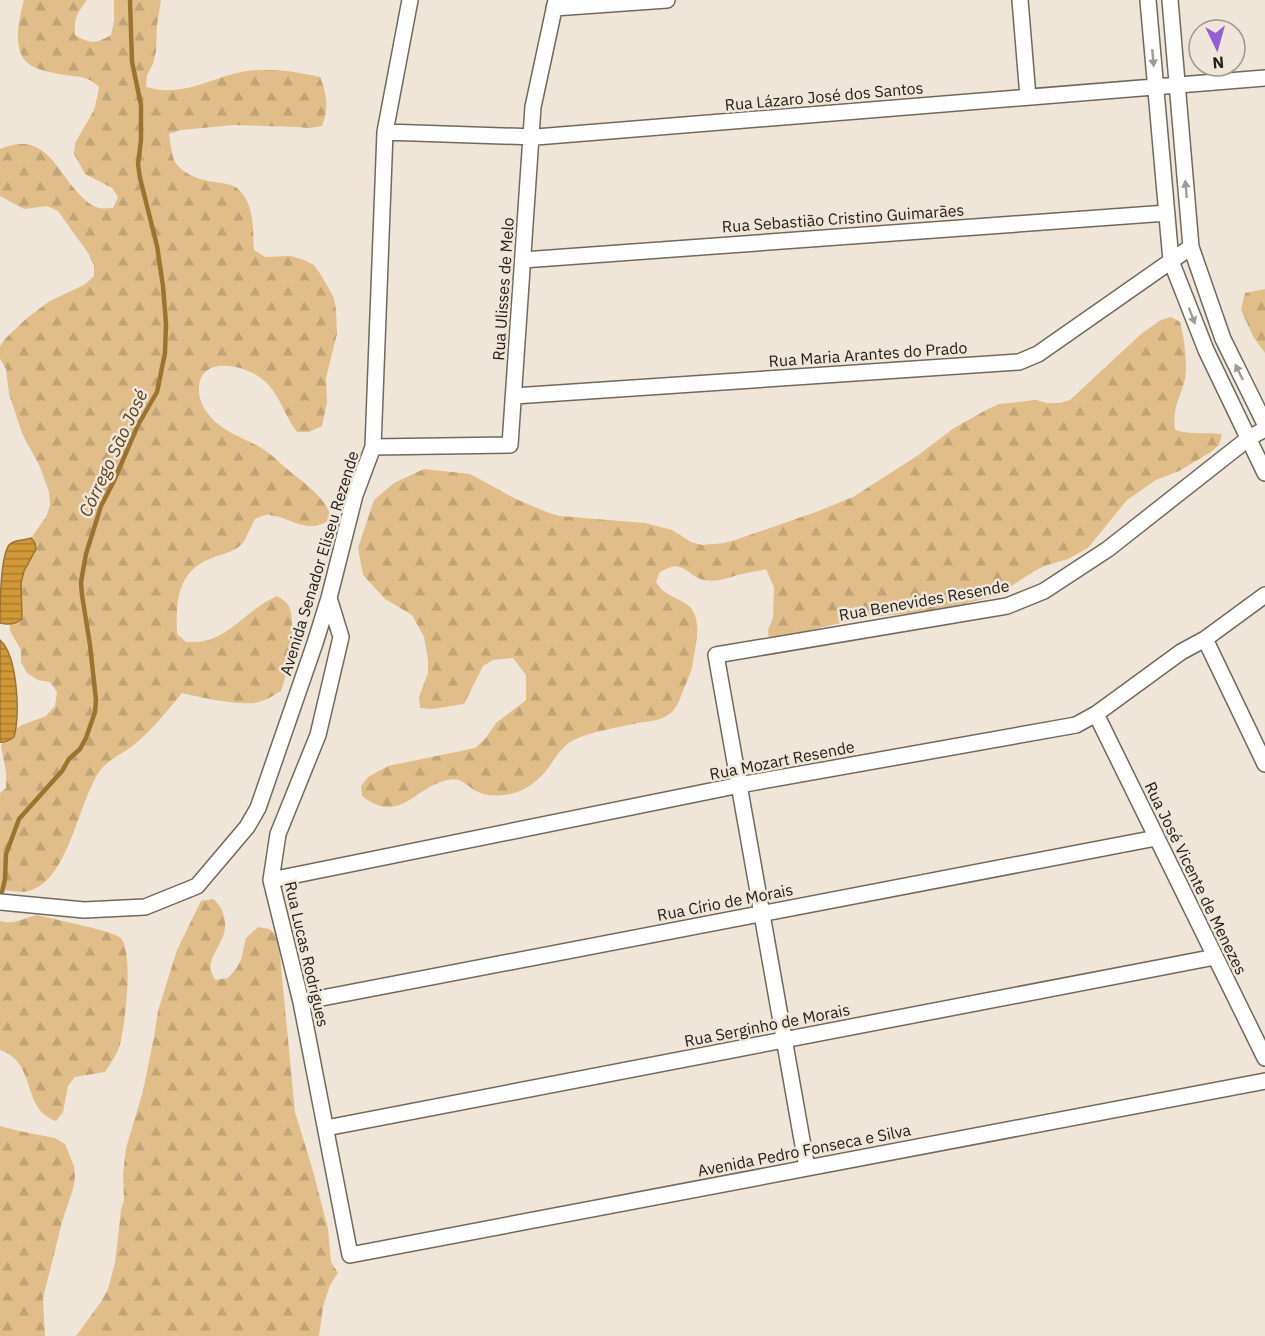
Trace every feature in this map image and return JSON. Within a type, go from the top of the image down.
[{"type":"street","name":"Avenida Senador Eliseu Rezende","points":[[0,902],[84,910],[145,907],[196,886],[247,827],[258,808],[329,598],[355,495],[373,447],[385,132],[410,0]]},
{"type":"street","points":[[555,4],[667,0]]},
{"type":"street","points":[[1020,0],[1028,97]]},
{"type":"street","points":[[1148,0],[1171,261],[1206,350],[1265,473]]},
{"type":"street","points":[[1170,0],[1191,247],[1223,339],[1265,424]]},
{"type":"street","name":"Rua Ulisses de Melo","points":[[373,447],[510,445],[533,107],[555,4]]},
{"type":"street","name":"Rua Lázaro José dos Santos","points":[[385,132],[531,137],[1265,78]]},
{"type":"street","name":"Rua Sebastião Cristino Guimarães","points":[[523,260],[1167,213]]},
{"type":"street","name":"Rua Maria Arantes do Prado","points":[[514,396],[1019,362],[1038,354],[1191,247]]},
{"type":"street","name":"Rua Benevides Resende","points":[[740,786],[716,655],[1007,606],[1035,595],[1108,549],[1249,438],[1265,429]]},
{"type":"street","name":"Rua Mozart Resende","points":[[271,880],[740,786],[1076,725],[1096,714],[1265,595]]},
{"type":"street","name":"Rua Lucas Rodrigues","points":[[329,598],[342,637],[318,735],[278,834],[271,880],[301,1002],[350,1255]]},
{"type":"street","points":[[1205,639],[1265,764]]},
{"type":"street","name":"Rua José Vicente de Menezes","points":[[1096,714],[1265,1058]]},
{"type":"street","points":[[740,786],[807,1168]]},
{"type":"street","name":"Rua Círio de Morais","points":[[301,1002],[1156,838]]},
{"type":"street","name":"Rua Serginho de Morais","points":[[326,1128],[1215,957]]},
{"type":"street","name":"Avenida Pedro Fonseca e Silva","points":[[350,1255],[1265,1081]]},
{"type":"green space","points":[[24,0],[87,0],[77,16],[75,35],[93,42],[111,35],[114,0],[161,0],[156,51],[147,75],[146,87],[162,90],[184,89],[232,74],[261,70],[291,71],[320,77],[326,101],[326,113],[322,126],[310,128],[234,125],[181,130],[169,134],[173,157],[179,167],[203,180],[237,188],[243,194],[252,217],[254,250],[265,257],[291,256],[314,265],[334,298],[337,334],[326,378],[327,402],[322,426],[309,432],[297,432],[268,384],[244,369],[214,367],[206,371],[201,379],[199,390],[200,399],[211,418],[223,428],[266,451],[308,486],[318,495],[331,519],[322,524],[307,526],[267,515],[255,519],[239,547],[200,564],[185,579],[181,588],[177,610],[177,634],[186,642],[204,641],[222,634],[260,605],[277,596],[286,602],[291,612],[292,634],[289,660],[281,691],[265,700],[252,703],[221,701],[182,693],[142,738],[103,767],[92,786],[72,838],[55,870],[45,882],[32,890],[20,892],[0,890],[0,793],[6,788],[6,772],[1,746],[5,735],[22,725],[46,716],[55,706],[57,692],[50,682],[38,680],[27,673],[21,662],[21,650],[10,631],[9,589],[31,538],[46,517],[50,505],[49,492],[40,467],[22,433],[9,394],[6,369],[0,359],[0,346],[27,318],[50,301],[84,285],[94,276],[94,265],[58,211],[47,206],[24,209],[0,196],[0,149],[15,144],[38,148],[48,155],[80,195],[96,207],[113,208],[118,197],[112,188],[85,174],[74,154],[75,143],[94,110],[99,87],[87,79],[43,71],[25,60],[18,45]]},
{"type":"green space","points":[[1265,289],[1265,353],[1254,338],[1241,310],[1245,293]]},
{"type":"green space","points":[[1171,317],[1180,322],[1186,358],[1185,379],[1175,415],[1175,430],[1222,434],[1219,445],[1179,471],[1156,480],[1127,500],[1088,548],[1068,559],[1044,566],[992,597],[935,611],[861,618],[815,629],[792,638],[769,640],[768,630],[773,618],[774,587],[766,569],[709,581],[697,578],[680,567],[668,568],[660,572],[656,582],[664,591],[692,609],[697,631],[691,672],[678,704],[668,715],[656,720],[595,732],[572,741],[560,751],[537,780],[515,793],[498,796],[486,795],[452,779],[436,784],[397,806],[387,807],[375,804],[362,796],[361,786],[368,777],[388,766],[475,748],[485,739],[496,723],[526,700],[526,675],[513,658],[493,660],[483,666],[464,704],[432,709],[420,708],[419,697],[428,673],[424,637],[412,615],[385,599],[363,575],[358,548],[374,500],[394,483],[424,469],[470,474],[516,499],[560,516],[645,523],[672,530],[691,542],[702,545],[724,543],[853,497],[917,456],[954,428],[999,404],[1036,400],[1060,403],[1070,400],[1141,334],[1161,320]]},
{"type":"green space","points":[[213,899],[222,910],[225,923],[223,936],[212,960],[211,971],[215,980],[228,978],[236,969],[241,960],[246,938],[258,927],[269,929],[278,936],[295,1112],[328,1229],[331,1262],[338,1273],[330,1285],[323,1307],[319,1336],[76,1336],[108,1289],[115,1263],[124,1200],[123,1174],[126,1148],[143,1091],[158,1011],[177,950],[201,901]]},
{"type":"green space","points":[[37,915],[116,935],[121,938],[127,959],[126,1009],[118,1051],[105,1072],[75,1077],[68,1086],[63,1112],[56,1121],[40,1110],[19,1063],[0,1050],[0,921],[14,922]]},
{"type":"green space","points":[[0,1126],[55,1138],[65,1144],[74,1166],[73,1189],[62,1222],[43,1298],[45,1336],[0,1336]]},
{"type":"shaded area","points":[[31,538],[36,549],[24,571],[21,583],[22,619],[12,624],[0,623],[1,582],[6,551],[11,543]]},
{"type":"shaded area","points":[[0,640],[11,659],[17,701],[14,737],[2,742],[0,742]]},
{"type":"waterway","name":"Córrego São José","points":[[2,892],[6,854],[19,819],[80,749],[95,712],[96,700],[81,582],[86,554],[101,506],[138,425],[157,392],[165,353],[166,324],[163,286],[157,246],[138,164],[141,105],[132,62],[130,0]]}]
